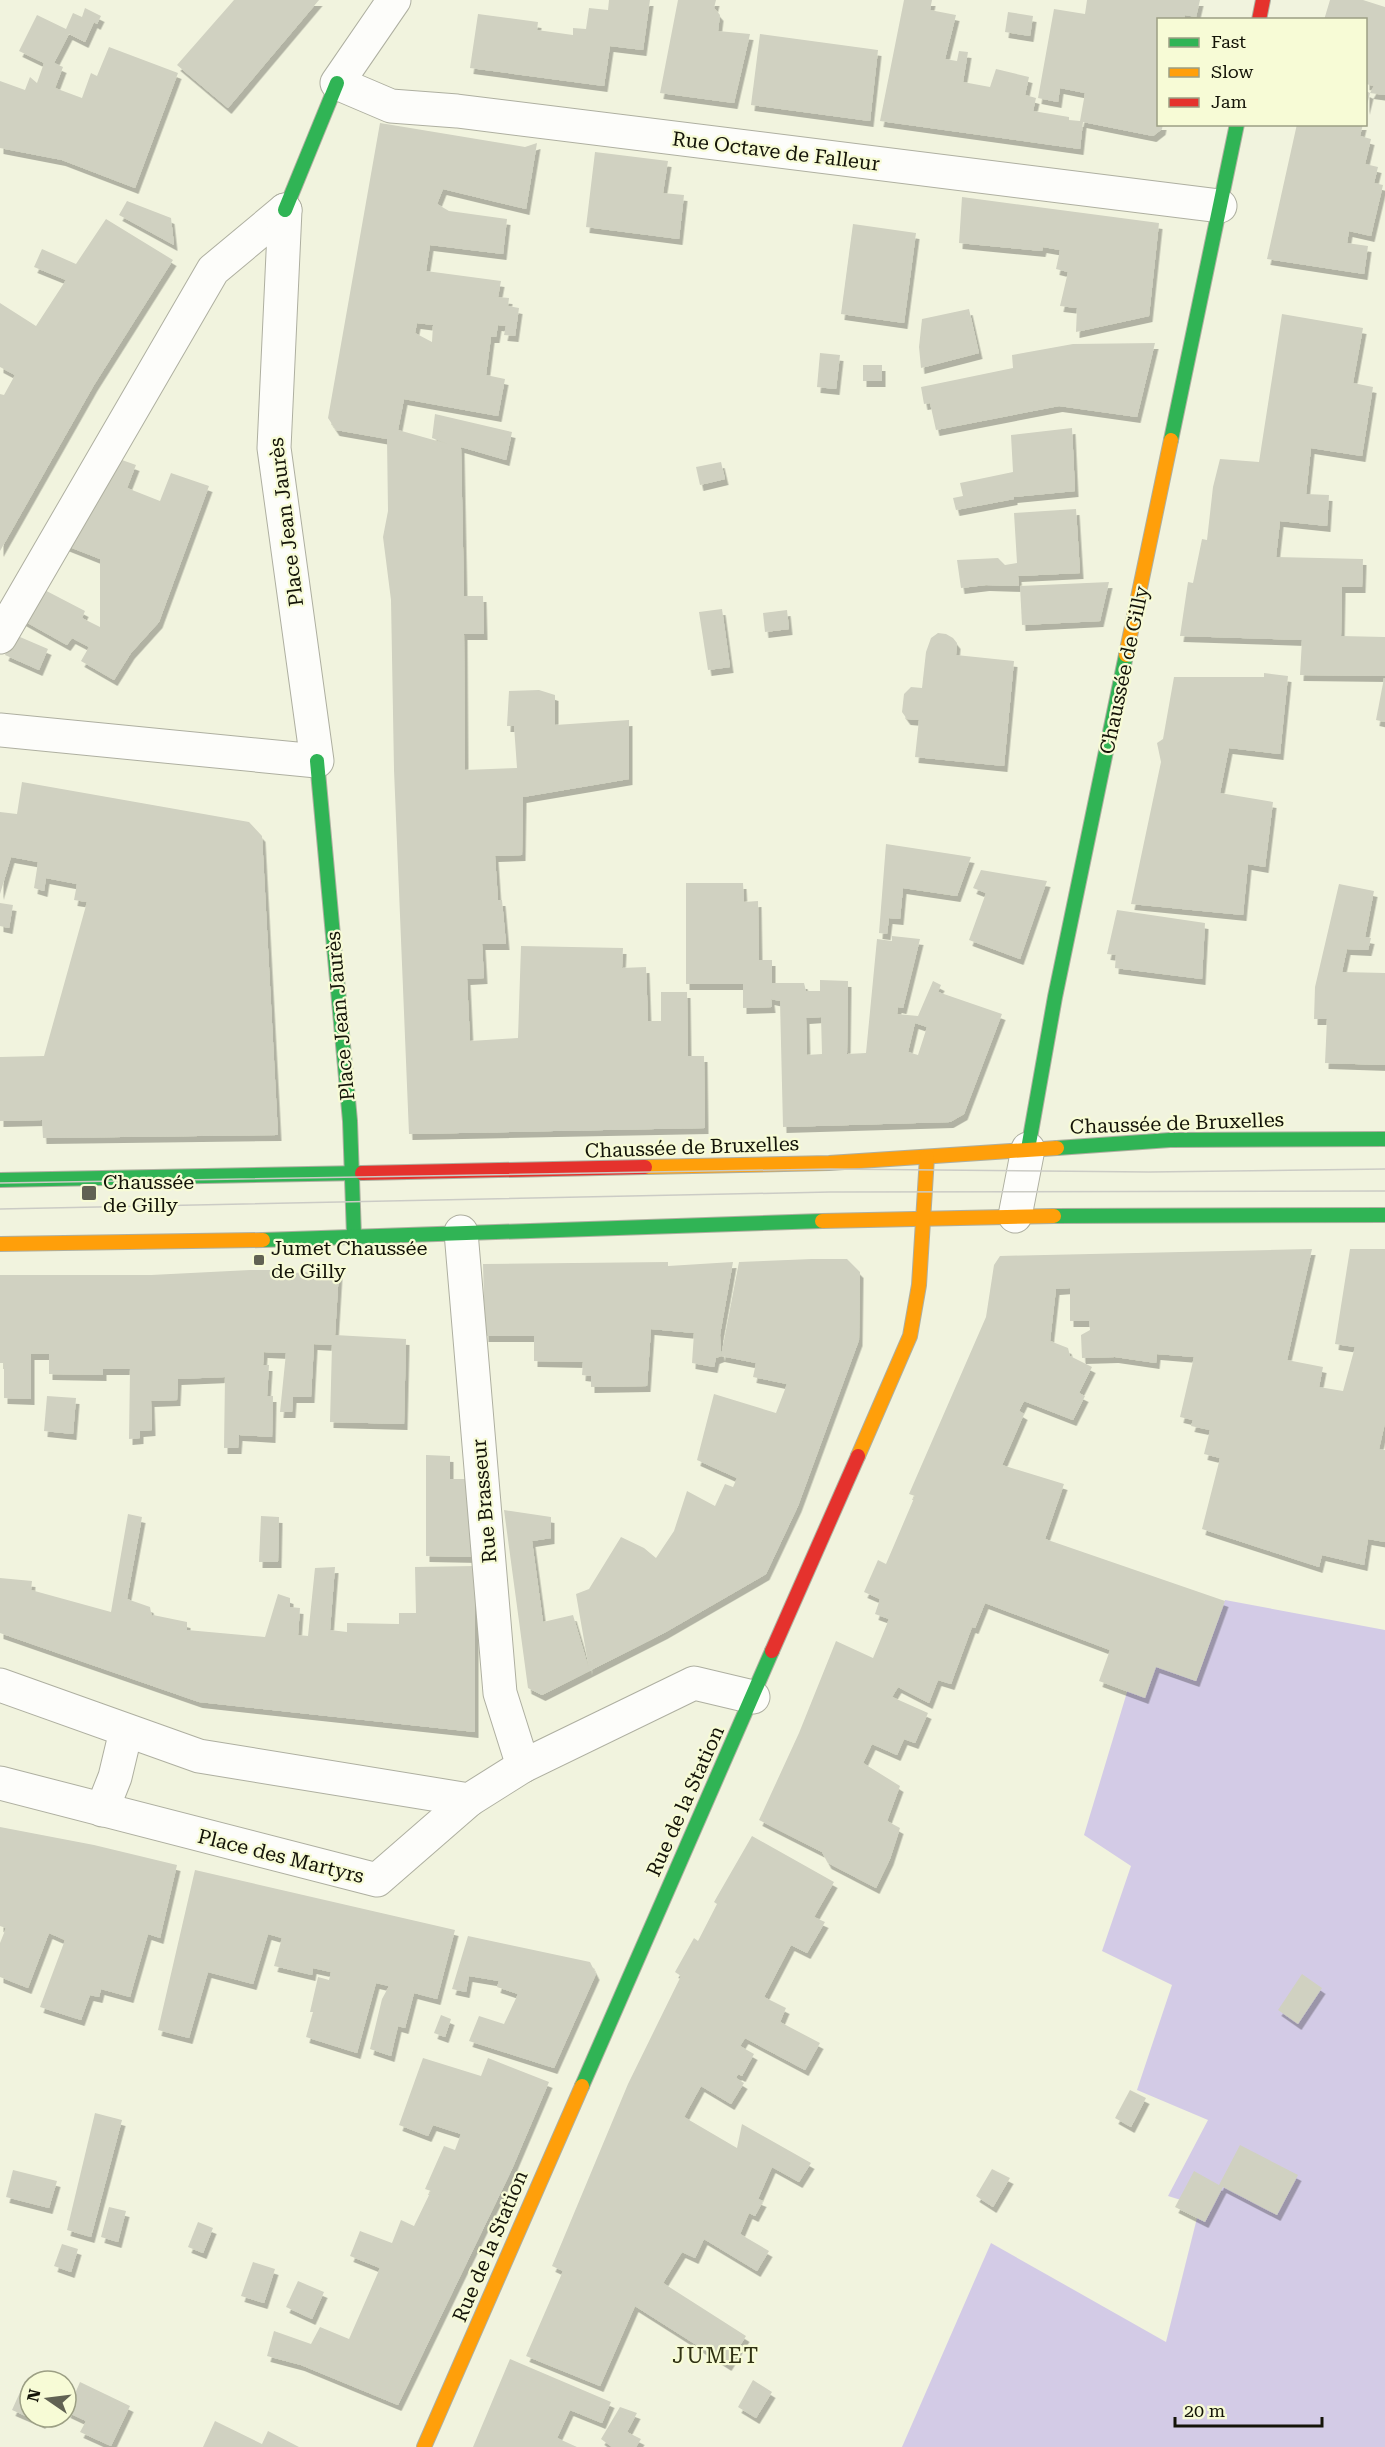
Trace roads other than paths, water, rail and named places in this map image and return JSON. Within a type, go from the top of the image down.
[{"type":"street","points":[[337,83],[394,0]]},
{"type":"street","points":[[1259,18],[1263,0]]},
{"type":"street","name":"Rue Octave de Falleur","points":[[337,83],[391,106],[469,113],[1220,206]]},
{"type":"street","name":"Place Jean Jaurès","points":[[337,83],[285,210],[274,448],[317,761],[350,1121],[354,1236]]},
{"type":"street","name":"Chaussée de Gilly","points":[[1015,1216],[1055,997],[1237,126]]},
{"type":"street","name":"Place Jean Jaurès","points":[[0,637],[213,270],[285,210]]},
{"type":"street","points":[[0,730],[317,761]]},
{"type":"street","name":"Chaussée de Bruxelles","points":[[0,1180],[829,1163],[1170,1140],[1385,1138]]},
{"type":"street","name":"Rue de la Station","points":[[424,2447],[910,1336],[919,1285],[927,1157]]},
{"type":"street","points":[[0,1244],[300,1239],[923,1217],[1385,1215]]},
{"type":"street","name":"Rue Brasseur","points":[[461,1232],[500,1693],[523,1766]]},
{"type":"street","name":"Place des Martyrs","points":[[0,1783],[377,1880],[469,1800],[523,1766],[694,1683],[753,1697]]},
{"type":"street","points":[[0,1685],[200,1756],[469,1800]]},
{"type":"street","points":[[102,1810],[115,1777],[126,1731]]},
{"type":"tram line","points":[[0,1183],[830,1169],[1149,1172],[1385,1169]]},
{"type":"tram line","points":[[0,1209],[830,1192],[1385,1191]]},
{"type":"place","name":"Chaussée de Gilly","points":[[89,1193]]},
{"type":"place","name":"Jumet Chaussée de Gilly","points":[[259,1260]]},
{"type":"district","name":"JUMET","points":[[716,2355]]}]
